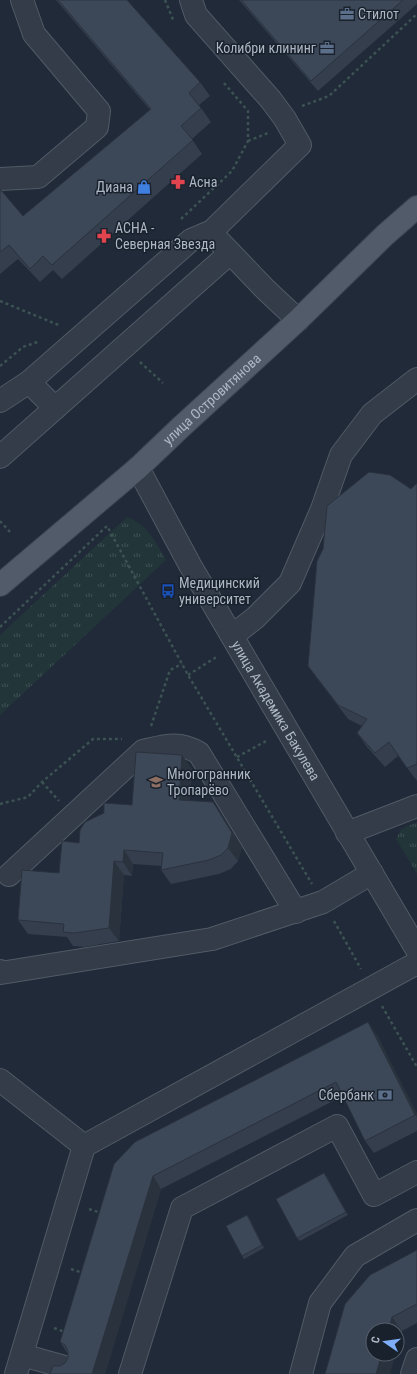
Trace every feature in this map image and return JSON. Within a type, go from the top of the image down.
[{"type":"main road","name":"улица Островитянова","points":[[0,585],[138,468],[181,426],[298,320],[385,235],[417,207]]},
{"type":"street","points":[[0,179],[38,177],[98,127],[99,110],[34,34],[22,0]]},
{"type":"street","points":[[0,401],[29,382],[191,240],[212,231],[300,145],[285,119],[271,100],[196,15],[191,0]]},
{"type":"street","points":[[212,231],[230,253],[298,320]]},
{"type":"street","points":[[0,458],[230,253]]},
{"type":"street","points":[[235,640],[290,584],[322,509],[341,455],[372,414],[417,380]]},
{"type":"street","points":[[29,382],[55,408]]},
{"type":"street","name":"улица Академика Бакулева","points":[[138,468],[190,565],[417,950]]},
{"type":"street","points":[[9,875],[143,751],[171,744],[189,748],[199,753],[296,912]]},
{"type":"street","points":[[348,833],[417,806]]},
{"type":"street","points":[[0,971],[1,973],[212,939],[323,902],[372,873]]},
{"type":"street","points":[[65,1367],[44,1361],[19,1364],[84,1146],[417,963]]},
{"type":"street","points":[[0,1080],[84,1146]]},
{"type":"street","points":[[130,1374],[182,1208],[337,1126],[374,1195],[417,1172]]},
{"type":"street","points":[[301,1374],[320,1303],[355,1256],[417,1220]]},
{"type":"street","points":[[412,1374],[417,1359]]},
{"type":"path","points":[[165,0],[171,18],[176,24]]},
{"type":"path","points":[[248,141],[269,133],[303,104],[329,96],[417,14]]},
{"type":"path","points":[[180,220],[232,171],[248,141],[248,111],[224,82]]},
{"type":"path","points":[[60,331],[65,328]]},
{"type":"path","points":[[0,366],[23,347],[43,340]]},
{"type":"path","points":[[136,358],[163,383]]},
{"type":"path","points":[[0,521],[10,532]]},
{"type":"path","points":[[0,626],[107,526],[188,675],[323,902],[417,1067]]},
{"type":"path","points":[[188,675],[235,640]]},
{"type":"path","points":[[143,751],[170,670],[182,664]]},
{"type":"path","points":[[237,757],[287,729]]},
{"type":"path","points":[[0,804],[28,797],[42,782],[93,739],[124,739]]},
{"type":"path","points":[[42,782],[59,800]]},
{"type":"path","points":[[87,1217],[91,1202]]},
{"type":"path","points":[[89,1209],[104,1214]]},
{"type":"path","points":[[69,1277],[73,1262]]},
{"type":"path","points":[[71,1269],[86,1274]]},
{"type":"path","points":[[44,1361],[56,1321]]},
{"type":"path","points":[[54,1328],[68,1333]]},
{"type":"green space","points":[[127,517],[141,525],[151,535],[166,560],[0,715],[0,635]]},
{"type":"green space","points":[[417,822],[417,874],[396,839],[401,829]]},
{"type":"building","points":[[58,0],[127,0],[200,82],[189,93],[201,108],[181,126],[193,140],[52,265],[43,256],[30,269],[9,245],[0,252],[0,189],[23,216],[151,109]]},
{"type":"building","points":[[241,0],[403,0],[311,81]]},
{"type":"building","points":[[369,472],[390,475],[411,489],[417,483],[417,764],[407,768],[389,742],[375,753],[357,733],[367,719],[338,705],[308,666],[317,561],[323,549],[327,506]]},
{"type":"building","points":[[136,752],[182,755],[179,800],[213,802],[232,833],[228,848],[221,855],[209,860],[161,870],[163,853],[124,850],[123,862],[114,861],[109,928],[74,933],[63,932],[64,924],[18,920],[22,870],[59,873],[62,841],[79,843],[80,830],[85,822],[104,813],[104,803],[132,805]]},
{"type":"building","points":[[368,1022],[415,1115],[365,1141],[336,1082],[153,1176],[92,1374],[50,1374],[53,1366],[60,1366],[65,1363],[68,1358],[68,1351],[65,1345],[60,1342],[114,1164],[135,1142]]},
{"type":"building","points":[[324,1173],[346,1212],[297,1238],[276,1199]]},
{"type":"building","points":[[247,1215],[262,1245],[242,1256],[226,1226]]},
{"type":"building","points":[[417,1250],[417,1304],[392,1317],[391,1322],[365,1322],[365,1362],[380,1362],[376,1374],[325,1374],[345,1304],[370,1275]]},
{"type":"place","name":"Стилот","points":[[347,14]]},
{"type":"place","name":"Колибри клининг","points":[[327,48]]},
{"type":"place","name":"Асна","points":[[178,182]]},
{"type":"place","name":"Диана","points":[[144,187]]},
{"type":"place","name":"АСНА - Северная Звезда","points":[[104,236]]},
{"type":"place","name":"Медицинский университет","points":[[168,591]]},
{"type":"place","name":"Многогранник Тропарёво","points":[[156,782]]},
{"type":"place","name":"Сбербанк","points":[[385,1095]]}]
